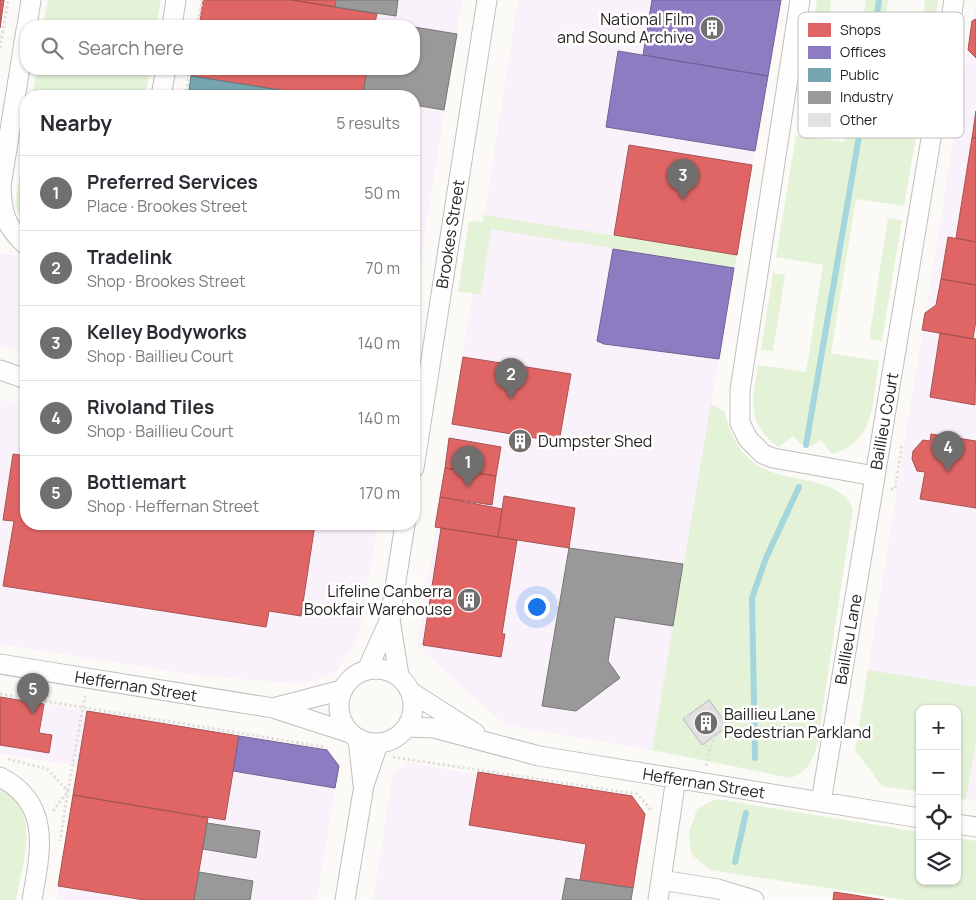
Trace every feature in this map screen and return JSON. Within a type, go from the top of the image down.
[{"type":"street","points":[[28,20],[31,0]]},
{"type":"street","points":[[173,20],[176,0]]},
{"type":"street","name":"Brookes Street","points":[[420,425],[487,0]]},
{"type":"street","name":"Baillieu Court","points":[[798,13],[741,381],[740,423],[748,439],[756,449],[773,458],[875,476],[931,138]]},
{"type":"street","points":[[20,67],[1,186],[2,210],[8,224],[20,238]]},
{"type":"street","points":[[163,90],[165,75]]},
{"type":"street","points":[[0,370],[20,377]]},
{"type":"street","name":"Baillieu Lane","points":[[821,802],[875,476]]},
{"type":"street","points":[[367,670],[390,619],[404,530]]},
{"type":"street","points":[[364,744],[400,735],[408,727],[413,716],[414,704],[411,692],[399,676],[390,619]]},
{"type":"street","name":"Heffernan Street","points":[[0,664],[273,708],[364,744]]},
{"type":"street","points":[[345,900],[364,785],[364,744],[343,724],[339,701],[342,690],[348,681],[367,670],[378,669],[399,676]]},
{"type":"street","name":"Heffernan Street","points":[[273,708],[342,690]]},
{"type":"street","name":"Heffernan Street","points":[[411,692],[489,742]]},
{"type":"street","name":"Heffernan Street","points":[[408,727],[434,728],[538,756],[916,817]]},
{"type":"street","points":[[0,777],[18,790],[27,800],[35,814],[40,829],[41,847],[32,900]]},
{"type":"street","points":[[658,900],[676,778]]},
{"type":"street","points":[[961,825],[976,827]]},
{"type":"street","points":[[661,880],[718,889],[754,900]]},
{"type":"path","points":[[0,48],[8,0]]},
{"type":"path","points":[[199,20],[202,0]]},
{"type":"path","points":[[186,90],[189,75]]},
{"type":"path","points":[[68,791],[88,678]]},
{"type":"path","points":[[0,694],[83,707],[364,744],[637,794],[655,814]]},
{"type":"path","points":[[685,716],[709,750]]},
{"type":"path","points":[[704,782],[709,750],[714,737],[711,733]]},
{"type":"shaded area","points":[[203,0],[462,0],[420,265],[420,90],[189,90],[191,75],[420,75],[420,20],[200,20]]},
{"type":"shaded area","points":[[518,0],[781,0],[652,750],[505,725],[417,646]]},
{"type":"shaded area","points":[[976,0],[976,801],[961,799],[961,705],[916,705],[916,791],[882,786],[855,750],[954,138],[964,138],[964,74]]},
{"type":"shaded area","points":[[0,253],[20,256],[20,353],[0,346]]},
{"type":"shaded area","points":[[0,399],[20,407],[20,530],[377,530],[360,634],[338,670],[304,684],[201,676],[0,644]]},
{"type":"shaded area","points":[[0,697],[327,750],[339,766],[317,900],[57,900],[78,766],[0,754]]},
{"type":"shaded area","points":[[409,763],[634,799],[646,816],[631,900],[373,900],[393,774]]},
{"type":"green space","points":[[48,0],[161,0],[157,20],[44,20]]},
{"type":"green space","points":[[817,0],[831,0],[829,12],[815,12]]},
{"type":"green space","points":[[866,0],[888,0],[886,12],[864,12]]},
{"type":"green space","points":[[925,0],[938,0],[936,12],[923,12]]},
{"type":"green space","points":[[36,75],[149,75],[146,90],[33,90]]},
{"type":"green space","points":[[796,135],[798,135],[798,138],[817,138],[844,142],[845,138],[916,138],[904,206],[856,199],[831,353],[879,361],[873,405],[865,429],[857,440],[847,448],[832,454],[820,439],[812,446],[800,444],[793,436],[778,447],[760,429],[756,419],[753,400],[758,365],[806,372],[823,265],[776,257]]},
{"type":"green space","points":[[20,173],[20,215],[15,205]]},
{"type":"green space","points":[[484,215],[737,255],[734,268],[491,229],[481,295],[458,291],[469,221],[483,222]]},
{"type":"green space","points":[[888,218],[902,220],[882,341],[869,339]]},
{"type":"green space","points":[[773,273],[785,275],[773,351],[761,350]]},
{"type":"green space","points":[[711,404],[725,412],[735,441],[750,459],[768,470],[826,485],[841,494],[853,508],[817,746],[808,766],[797,776],[791,778],[652,750]]},
{"type":"green space","points":[[868,670],[976,687],[976,741],[966,800],[961,799],[961,705],[916,705],[916,791],[882,786],[855,750]]},
{"type":"green space","points":[[0,789],[13,798],[21,809],[26,823],[25,855],[16,900],[0,900]]},
{"type":"green space","points":[[716,799],[916,831],[916,885],[961,885],[961,839],[976,841],[976,900],[906,900],[710,870],[691,854],[689,833],[697,809]]},
{"type":"building: Shops","points":[[0,0],[4,0],[0,28]]},
{"type":"building: Shops","points":[[203,0],[292,0],[377,14],[376,20],[200,20]]},
{"type":"building: Shops","points":[[292,0],[336,0],[335,7]]},
{"type":"building: Shops","points":[[976,19],[976,58],[968,50],[972,21]]},
{"type":"building: Shops","points":[[366,75],[364,90],[279,90],[191,76]]},
{"type":"building: Shops","points":[[976,111],[976,138],[972,138]]},
{"type":"building: Shops","points":[[972,138],[976,138],[976,242],[956,238]]},
{"type":"building: Shops","points":[[629,145],[752,165],[737,255],[614,235]]},
{"type":"building: Shops","points":[[948,237],[976,242],[976,285],[941,279]]},
{"type":"building: Shops","points":[[941,279],[976,285],[976,320],[973,339],[922,330],[925,313],[936,305]]},
{"type":"building: Shops","points":[[940,333],[976,339],[975,405],[930,397]]},
{"type":"building: Shops","points":[[463,357],[571,374],[559,442],[452,424]]},
{"type":"building: Shops","points":[[931,434],[976,441],[976,508],[920,499],[925,472],[917,471],[912,459],[913,451],[923,440],[930,441]]},
{"type":"building: Shops","points":[[449,438],[501,447],[496,476],[445,468]]},
{"type":"building: Shops","points":[[13,454],[20,455],[20,530],[314,530],[301,616],[269,611],[266,627],[3,586],[14,521],[3,520]]},
{"type":"building: Shops","points":[[445,468],[496,476],[492,505],[440,497]]},
{"type":"building: Shops","points":[[504,496],[575,508],[569,548],[498,537]]},
{"type":"building: Shops","points":[[440,497],[502,509],[498,537],[435,527]]},
{"type":"building: Shops","name":"Lifeline Canberra Bookfair Warehouse","points":[[441,528],[517,540],[502,634],[505,634],[501,657],[423,645]]},
{"type":"building: Shops","points":[[0,697],[44,704],[39,733],[52,735],[49,753],[0,745]]},
{"type":"building: Shops","points":[[87,711],[239,736],[225,820],[73,795]]},
{"type":"building: Shops","points":[[478,772],[632,796],[645,814],[633,888],[580,880],[586,844],[469,825]]},
{"type":"building: Shops","points":[[73,795],[208,818],[194,900],[144,900],[58,886]]},
{"type":"building: Shops","points":[[834,892],[854,895],[884,900],[833,900]]},
{"type":"building: Offices","name":"National Film and Sound Archive","points":[[652,0],[781,0],[768,76],[643,55]]},
{"type":"building: Offices","points":[[618,51],[768,76],[755,151],[606,127]]},
{"type":"building: Offices","points":[[613,249],[734,268],[719,359],[604,344],[597,341]]},
{"type":"building: Offices","points":[[239,736],[327,750],[339,766],[335,788],[233,771]]},
{"type":"building: Public","points":[[191,76],[279,90],[189,90]]},
{"type":"building: Industry","points":[[336,0],[398,0],[396,16],[335,7]]},
{"type":"building: Industry","points":[[420,28],[457,34],[444,110],[420,106],[420,90],[364,90],[366,75],[420,75]]},
{"type":"building: Industry","name":"Dumpster Shed","points":[[517,435],[525,436],[523,446],[516,445]]},
{"type":"building: Industry","points":[[569,548],[683,564],[673,626],[615,617],[608,661],[620,678],[576,711],[542,706]]},
{"type":"building: Industry","points":[[207,823],[260,831],[256,858],[203,849]]},
{"type":"building: Industry","points":[[199,872],[253,881],[250,900],[194,900]]},
{"type":"building: Industry","points":[[566,878],[633,888],[631,900],[562,900]]},
{"type":"building: Other","name":"Baillieu Lane Pedestrian Parkland","points":[[709,700],[728,726],[702,745],[683,719]]},
{"type":"waterway","points":[[877,12],[879,0]]},
{"type":"waterway","points":[[806,445],[859,138]]},
{"type":"waterway","points":[[755,758],[752,598],[766,558],[799,487]]},
{"type":"waterway","points":[[735,862],[746,813]]},
{"type":"place","name":"National Film and Sound Archive","points":[[712,28]]},
{"type":"place","name":"Kelley Bodyworks","points":[[683,200]]},
{"type":"place","name":"Tradelink","points":[[511,399]]},
{"type":"place","name":"Dumpster Shed","points":[[520,441]]},
{"type":"place","name":"Rivoland Tiles","points":[[948,472]]},
{"type":"place","name":"Preferred Services","points":[[468,487]]},
{"type":"place","name":"Lifeline Canberra Bookfair Warehouse","points":[[469,600]]},
{"type":"place","name":"Bottlemart","points":[[33,714]]},
{"type":"place","name":"Baillieu Lane Pedestrian Parkland","points":[[706,723]]}]
